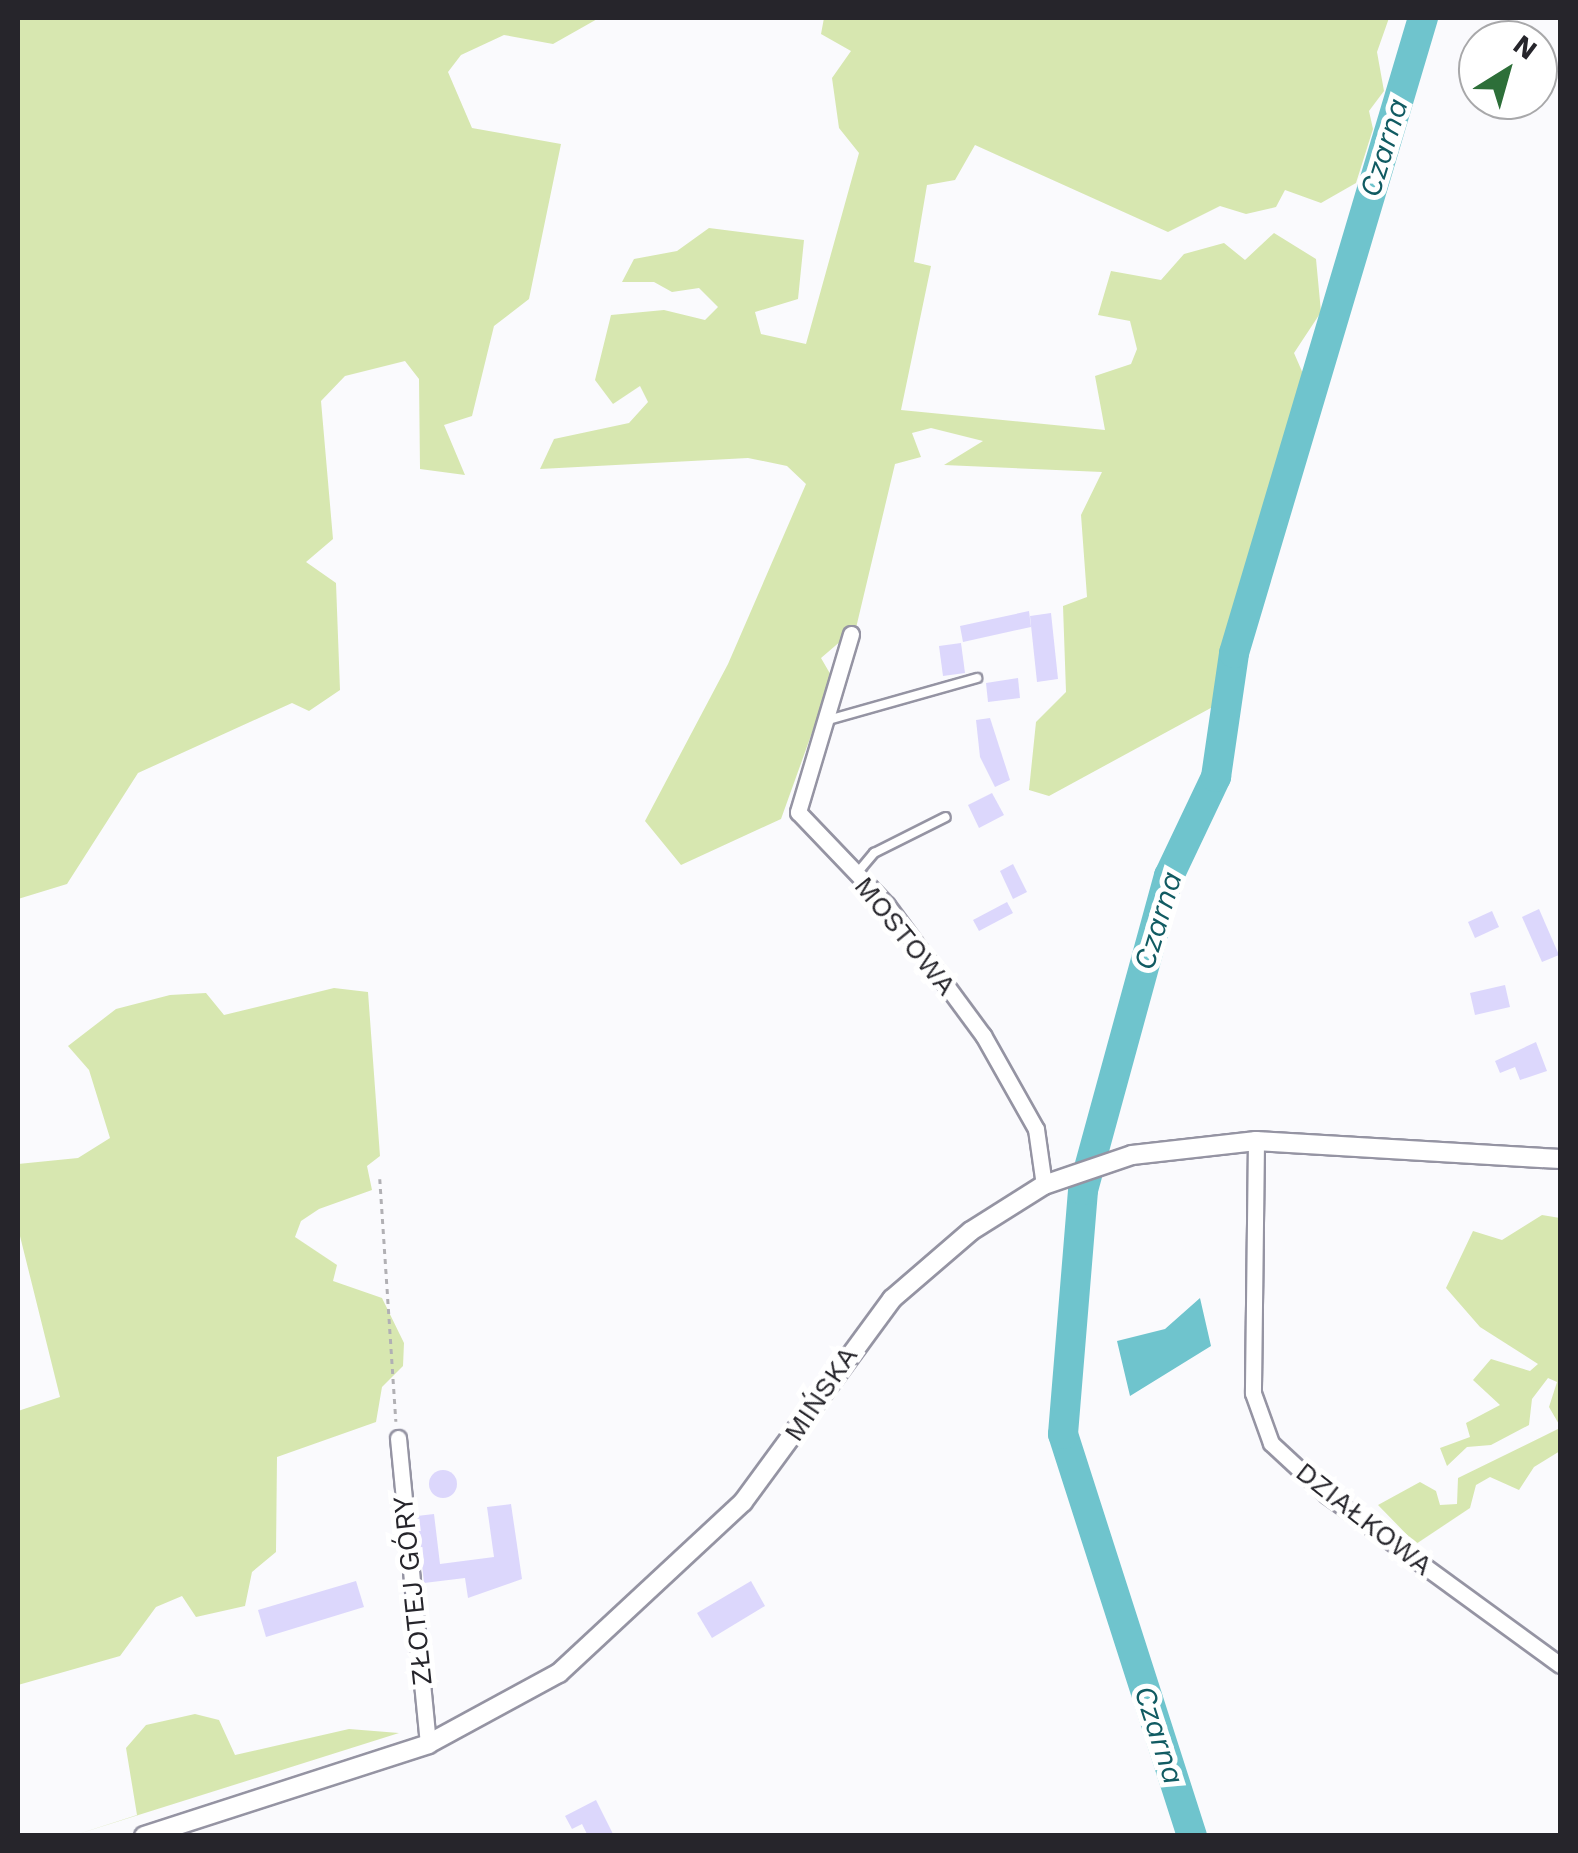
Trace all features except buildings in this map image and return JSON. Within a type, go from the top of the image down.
[{"type":"street","name":"MOSTOWA","points":[[851,634],[798,812],[856,874],[983,1035],[1036,1129],[1044,1185]]},
{"type":"street","name":"MIŃSKA","points":[[144,1836],[428,1744],[559,1673],[743,1502],[892,1299],[971,1231],[1044,1185],[1132,1155],[1256,1141],[1560,1158]]},
{"type":"street","name":"DZIAŁKOWA","points":[[1256,1141],[1253,1392],[1271,1443],[1326,1495],[1560,1665]]},
{"type":"street","name":"ZŁOTEJ GÓRY","points":[[398,1438],[428,1744]]},
{"type":"lane","points":[[826,721],[977,678]]},
{"type":"lane","points":[[856,874],[874,853],[946,817]]},
{"type":"path","points":[[380,1179],[398,1438]]},
{"type":"green space","points":[[18,18],[599,18],[553,44],[504,35],[461,55],[448,72],[472,128],[561,144],[529,299],[494,326],[472,416],[444,425],[465,475],[420,469],[419,379],[405,361],[345,376],[321,401],[333,539],[306,562],[336,583],[340,690],[309,711],[292,703],[138,773],[67,884],[18,899]]},
{"type":"green space","points":[[824,18],[1389,18],[1377,52],[1384,91],[1369,111],[1373,129],[1356,183],[1321,203],[1285,190],[1276,207],[1246,214],[1220,206],[1168,232],[975,145],[955,180],[927,185],[914,262],[931,266],[901,410],[1105,430],[1095,376],[1131,364],[1137,349],[1130,321],[1098,315],[1111,271],[1161,280],[1184,254],[1224,243],[1245,260],[1274,233],[1316,259],[1321,312],[1294,353],[1304,376],[1239,615],[1221,646],[1227,673],[1220,703],[1049,796],[1029,790],[1036,722],[1066,692],[1063,606],[1087,597],[1081,515],[1102,472],[944,465],[983,441],[931,428],[912,433],[921,457],[895,464],[856,628],[821,658],[832,677],[781,819],[681,865],[645,821],[728,664],[806,484],[787,466],[748,458],[540,469],[554,439],[629,423],[648,402],[640,386],[613,404],[595,380],[611,315],[664,310],[705,320],[718,307],[699,288],[672,292],[654,282],[622,282],[634,259],[677,251],[709,228],[804,240],[798,299],[755,312],[761,334],[806,344],[859,153],[839,128],[832,78],[851,51],[821,34]]},
{"type":"green space","points":[[334,988],[368,992],[380,1156],[367,1166],[372,1190],[319,1209],[301,1221],[295,1237],[337,1265],[333,1281],[382,1298],[404,1343],[403,1366],[382,1387],[376,1422],[277,1457],[276,1552],[252,1572],[245,1606],[196,1617],[182,1596],[156,1607],[120,1656],[18,1685],[18,1411],[60,1397],[18,1228],[18,1164],[78,1158],[110,1138],[89,1070],[68,1046],[116,1009],[170,995],[206,993],[224,1015]]},
{"type":"green space","points":[[1542,1215],[1560,1218],[1560,1426],[1549,1407],[1557,1382],[1548,1378],[1532,1399],[1529,1425],[1491,1445],[1467,1447],[1447,1466],[1440,1448],[1470,1437],[1466,1423],[1500,1405],[1473,1380],[1491,1359],[1530,1371],[1538,1364],[1480,1327],[1446,1288],[1473,1231],[1502,1240]]},
{"type":"green space","points":[[1560,1428],[1560,1451],[1534,1467],[1519,1490],[1490,1477],[1476,1485],[1470,1508],[1416,1544],[1378,1505],[1420,1482],[1436,1491],[1440,1505],[1457,1504],[1458,1478]]},
{"type":"green space","points":[[195,1714],[219,1720],[235,1755],[349,1729],[399,1733],[75,1835],[137,1815],[126,1748],[146,1725]]},
{"type":"water","points":[[1200,1298],[1211,1346],[1130,1396],[1117,1341],[1165,1329]]},
{"type":"waterway","name":"Czarna","points":[[1192,1836],[1063,1434],[1083,1190],[1169,876],[1216,777],[1234,653],[1423,18]]}]
